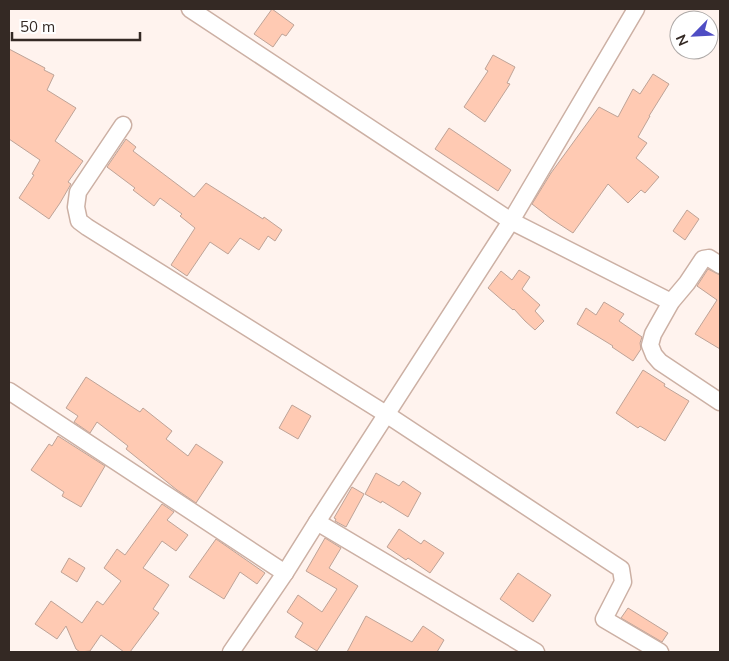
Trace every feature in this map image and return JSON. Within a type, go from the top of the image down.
[{"type":"street","points":[[190,9],[511,221],[671,302]]},
{"type":"street","points":[[232,652],[285,573],[511,221],[636,9]]},
{"type":"street","points":[[123,125],[78,192],[76,207],[79,221],[386,414],[621,569],[623,582],[604,619],[660,652]]},
{"type":"street","points":[[720,266],[709,258],[703,259],[671,302],[653,334],[650,345],[654,355],[660,362],[720,402]]},
{"type":"street","points":[[9,391],[285,573]]},
{"type":"street","points":[[317,522],[536,652]]},
{"type":"building","points":[[272,9],[294,25],[286,36],[282,34],[273,47],[254,34]]},
{"type":"building","points":[[9,49],[45,68],[44,70],[54,75],[47,90],[76,108],[55,141],[83,161],[68,182],[71,184],[49,219],[19,198],[34,175],[32,174],[40,160],[9,139]]},
{"type":"building","points":[[493,55],[515,67],[507,83],[510,84],[485,122],[464,107],[488,71],[485,69]]},
{"type":"building","points":[[653,74],[669,84],[638,137],[647,143],[636,158],[659,177],[645,193],[641,190],[628,203],[608,184],[573,233],[532,204],[551,173],[599,107],[618,117],[633,89],[640,94]]},
{"type":"building","points":[[449,128],[511,170],[498,191],[435,149]]},
{"type":"building","points":[[126,139],[136,147],[133,151],[194,197],[206,183],[263,219],[264,217],[282,230],[275,241],[268,236],[259,250],[240,238],[228,254],[210,242],[187,276],[171,265],[195,228],[180,216],[182,214],[160,198],[154,206],[133,190],[135,188],[107,167]]},
{"type":"building","points":[[687,210],[699,219],[685,240],[673,231]]},
{"type":"building","points":[[708,269],[720,275],[720,349],[695,334],[717,300],[697,286]]},
{"type":"building","points":[[519,270],[530,277],[522,289],[540,305],[535,311],[544,321],[535,330],[514,309],[488,288],[501,271],[512,280]]},
{"type":"building","points":[[604,302],[624,314],[619,321],[642,337],[641,349],[633,361],[577,324],[586,308],[596,315]]},
{"type":"building","points":[[643,370],[665,384],[664,386],[689,401],[665,441],[640,426],[638,428],[616,413]]},
{"type":"building","points":[[86,377],[140,412],[143,408],[172,431],[166,439],[188,456],[196,444],[223,462],[196,503],[126,449],[128,446],[97,422],[90,433],[74,422],[78,416],[66,408]]},
{"type":"building","points":[[292,405],[311,416],[298,439],[279,428]]},
{"type":"building","points":[[58,436],[105,466],[81,507],[62,496],[64,492],[31,470],[49,444],[52,446]]},
{"type":"building","points":[[376,473],[399,486],[403,481],[421,493],[408,517],[382,501],[381,503],[365,494]]},
{"type":"building","points":[[352,487],[364,494],[346,527],[335,521],[336,519],[334,518]]},
{"type":"building","points":[[162,504],[174,512],[167,520],[188,535],[176,551],[162,541],[143,568],[169,585],[153,609],[159,613],[130,652],[124,652],[101,635],[90,651],[80,652],[76,649],[66,626],[57,639],[35,624],[51,601],[82,623],[97,601],[103,605],[121,581],[104,568],[117,549],[125,555]]},
{"type":"building","points":[[399,529],[421,544],[424,540],[444,553],[430,573],[387,547]]},
{"type":"building","points":[[325,538],[341,548],[329,568],[358,586],[317,651],[295,637],[303,623],[287,612],[298,595],[322,612],[337,589],[306,571]]},
{"type":"building","points":[[216,539],[265,573],[257,584],[240,572],[224,599],[189,577]]},
{"type":"building","points":[[69,558],[85,568],[77,582],[61,572]]},
{"type":"building","points":[[518,573],[551,595],[533,622],[500,599]]},
{"type":"building","points":[[628,608],[668,633],[662,642],[621,618]]},
{"type":"building","points":[[366,616],[412,642],[423,626],[444,640],[437,652],[347,652]]}]
